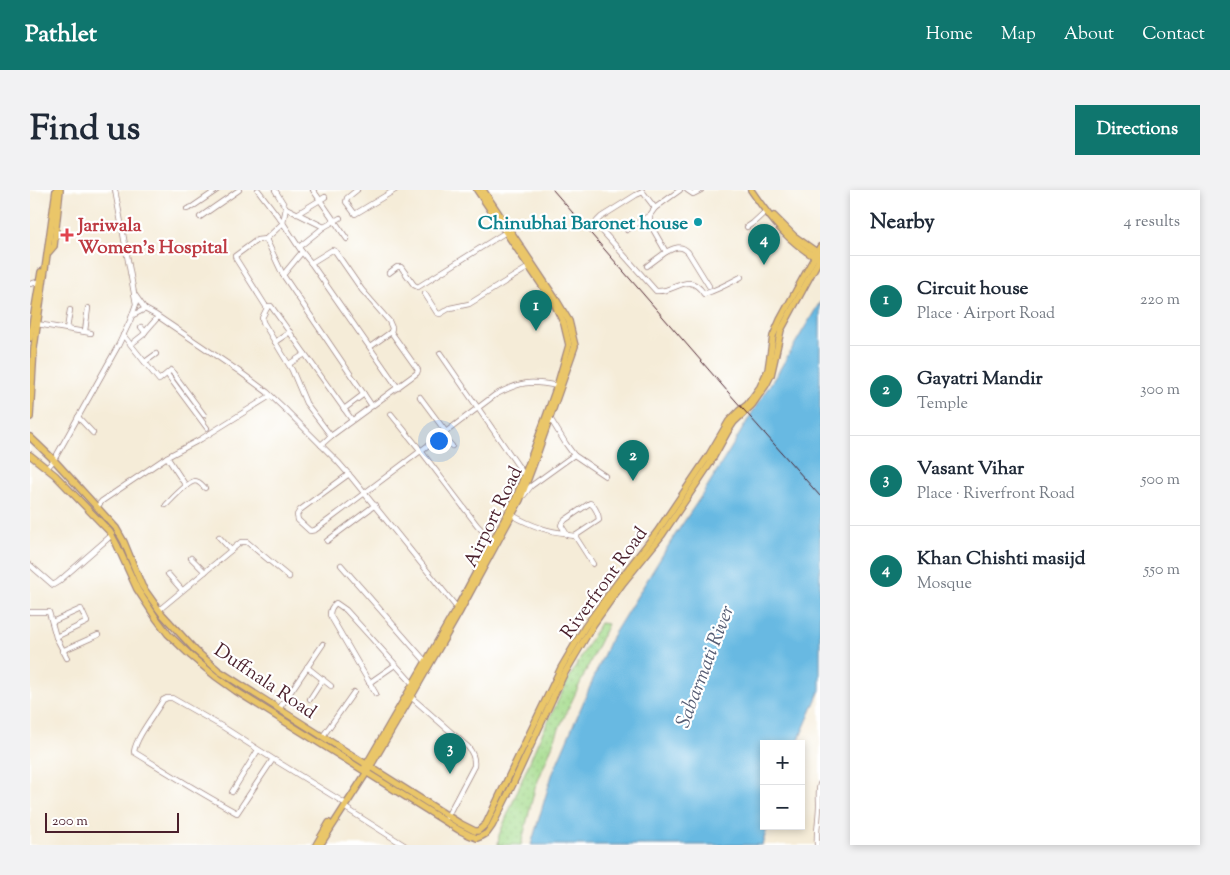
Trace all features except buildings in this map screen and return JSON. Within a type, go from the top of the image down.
[{"type":"main road","points":[[30,338],[48,253],[55,190]]},
{"type":"main road","points":[[30,417],[34,348],[55,190]]},
{"type":"main road","points":[[48,253],[54,246],[60,190]]},
{"type":"main road","name":"Airport Road","points":[[366,768],[413,684],[458,610],[492,541],[516,498],[557,386],[569,345],[564,324],[554,303],[477,190]]},
{"type":"main road","name":"Airport Road","points":[[320,845],[410,697],[520,500],[574,346],[569,321],[483,190]]},
{"type":"main road","points":[[753,190],[765,212],[781,231],[800,247],[818,255]]},
{"type":"main road","points":[[753,190],[786,230],[818,255]]},
{"type":"main road","name":"Riverfront Road","points":[[366,768],[469,835],[477,838],[487,833],[512,786],[563,676],[593,624],[662,535],[709,465],[734,422],[752,405],[766,385],[771,375],[781,330],[818,255]]},
{"type":"main road","name":"Riverfront Road","points":[[366,768],[475,831],[478,831],[486,824],[561,668],[585,627],[657,532],[709,455],[729,421],[747,405],[762,383],[768,370],[773,336],[780,320],[818,255]]},
{"type":"main road","points":[[31,438],[33,446],[30,453],[110,532],[136,589],[168,634],[191,656],[236,691],[366,768]]},
{"type":"main road","name":"Duffnala Road","points":[[31,438],[54,460],[116,528],[124,542],[142,586],[159,610],[196,651],[219,671],[323,736],[366,768]]},
{"type":"main road","name":"Airport Road","points":[[316,845],[343,805]]},
{"type":"street","points":[[47,468],[54,460],[123,335],[136,304],[115,190]]},
{"type":"street","points":[[186,209],[218,190]]},
{"type":"street","points":[[200,216],[239,190]]},
{"type":"street","points":[[258,190],[398,388]]},
{"type":"street","points":[[275,190],[286,208],[324,227]]},
{"type":"street","points":[[313,190],[323,198],[338,219],[347,239]]},
{"type":"street","points":[[358,190],[346,198],[346,202],[355,214],[395,190]]},
{"type":"street","points":[[384,190],[387,195]]},
{"type":"street","points":[[626,230],[650,215],[655,208],[680,190]]},
{"type":"street","points":[[687,190],[693,194],[701,190]]},
{"type":"street","points":[[655,208],[642,191],[601,217],[597,221],[597,225],[656,290],[663,291],[680,284],[690,283],[696,284],[706,294],[720,289],[741,277]]},
{"type":"street","points":[[298,214],[323,198]]},
{"type":"street","points":[[267,308],[235,256],[257,240],[266,239],[283,223],[286,208]]},
{"type":"street","points":[[747,227],[765,212]]},
{"type":"street","points":[[650,215],[650,224],[666,252]]},
{"type":"street","points":[[299,247],[324,227],[338,219]]},
{"type":"street","points":[[389,273],[397,267],[401,267],[414,285],[418,287],[506,232]]},
{"type":"street","points":[[266,239],[283,275],[372,406]]},
{"type":"street","points":[[647,266],[666,252],[679,247],[684,248],[709,286]]},
{"type":"street","points":[[311,263],[334,250],[362,290],[389,322],[392,328],[391,332],[418,370],[417,374],[352,420],[321,445]]},
{"type":"street","points":[[283,275],[302,252]]},
{"type":"street","points":[[425,294],[437,313],[440,314],[450,308],[469,304],[529,267]]},
{"type":"street","points":[[30,284],[42,281]]},
{"type":"street","points":[[135,294],[145,309],[240,372],[287,411],[349,474],[458,610]]},
{"type":"street","points":[[267,308],[271,306],[352,420]]},
{"type":"street","points":[[84,332],[88,308]]},
{"type":"street","points":[[267,308],[262,320],[289,364],[306,403],[331,436]]},
{"type":"street","points":[[133,315],[145,309]]},
{"type":"street","points":[[67,329],[70,310]]},
{"type":"street","points":[[134,342],[144,334],[158,317]]},
{"type":"street","points":[[37,324],[92,333]]},
{"type":"street","points":[[141,328],[145,332]]},
{"type":"street","points":[[275,342],[290,332]]},
{"type":"street","points":[[370,348],[391,332]]},
{"type":"street","points":[[123,335],[159,380],[171,370],[204,415]]},
{"type":"street","points":[[440,352],[525,476]]},
{"type":"street","points":[[145,362],[156,354]]},
{"type":"street","points":[[289,364],[305,354]]},
{"type":"street","points":[[166,374],[207,428]]},
{"type":"street","points":[[349,474],[300,510],[296,515],[298,520],[310,531],[315,530],[495,395],[515,385],[528,382],[557,386]]},
{"type":"street","points":[[344,409],[364,394]]},
{"type":"street","points":[[97,508],[102,501],[167,457],[201,439],[270,396]]},
{"type":"street","points":[[420,397],[452,446]]},
{"type":"street","points":[[391,414],[477,526],[492,541]]},
{"type":"street","points":[[78,416],[93,433]]},
{"type":"street","points":[[550,418],[574,455],[605,476]]},
{"type":"street","points":[[520,500],[531,486],[574,455]]},
{"type":"street","points":[[167,457],[186,486]]},
{"type":"street","points":[[166,504],[186,486],[196,481],[205,488]]},
{"type":"street","points":[[590,503],[593,505],[599,520],[575,536],[567,535],[566,532],[562,525],[563,523],[590,503]]},
{"type":"street","points":[[327,541],[375,505]]},
{"type":"street","points":[[512,515],[548,530],[566,532]]},
{"type":"street","points":[[30,564],[53,585],[112,535]]},
{"type":"street","points":[[575,536],[593,564]]},
{"type":"street","points":[[219,537],[232,550]]},
{"type":"street","points":[[159,610],[241,542],[247,542],[289,577]]},
{"type":"street","points":[[191,558],[205,572]]},
{"type":"street","points":[[341,565],[426,662]]},
{"type":"street","points":[[168,574],[182,590]]},
{"type":"street","points":[[376,694],[330,615],[332,606],[336,603],[346,610],[413,684]]},
{"type":"street","points":[[52,622],[82,609],[87,622],[56,637]]},
{"type":"street","points":[[30,612],[49,612],[56,637],[66,658]]},
{"type":"street","points":[[62,651],[98,635]]},
{"type":"street","points":[[279,709],[323,644]]},
{"type":"street","points":[[369,683],[395,665]]},
{"type":"street","points":[[308,667],[332,686]]},
{"type":"street","points":[[310,699],[323,679]]},
{"type":"street","points":[[323,736],[354,692]]},
{"type":"street","points":[[410,697],[468,747],[475,758],[474,766],[447,816]]},
{"type":"street","points":[[274,759],[237,813],[204,796],[134,752],[137,741],[163,700],[172,698],[274,759],[404,845]]},
{"type":"street","points":[[232,792],[258,750]]},
{"type":"street","points":[[817,845],[818,790],[820,784]]},
{"type":"green space","points":[[600,623],[608,624],[561,724],[535,788],[521,845],[498,845],[499,835],[537,744],[568,680]]},
{"type":"water","name":"Sabarmati River","points":[[820,302],[820,690],[799,740],[760,740],[760,830],[767,830],[762,845],[531,845],[552,775],[610,640]]},
{"type":"railway","points":[[553,190],[820,496]]},
{"type":"place","name":"Chinubhai Baronet house","points":[[698,222]]},
{"type":"place","name":"Jariwala Women's Hospital","points":[[67,235]]},
{"type":"place","name":"Khan Chishti masijd","points":[[764,265]]},
{"type":"place","name":"Circuit house","points":[[536,331]]},
{"type":"place","name":"Gayatri Mandir","points":[[633,481]]},
{"type":"place","name":"Vasant Vihar","points":[[450,774]]}]
